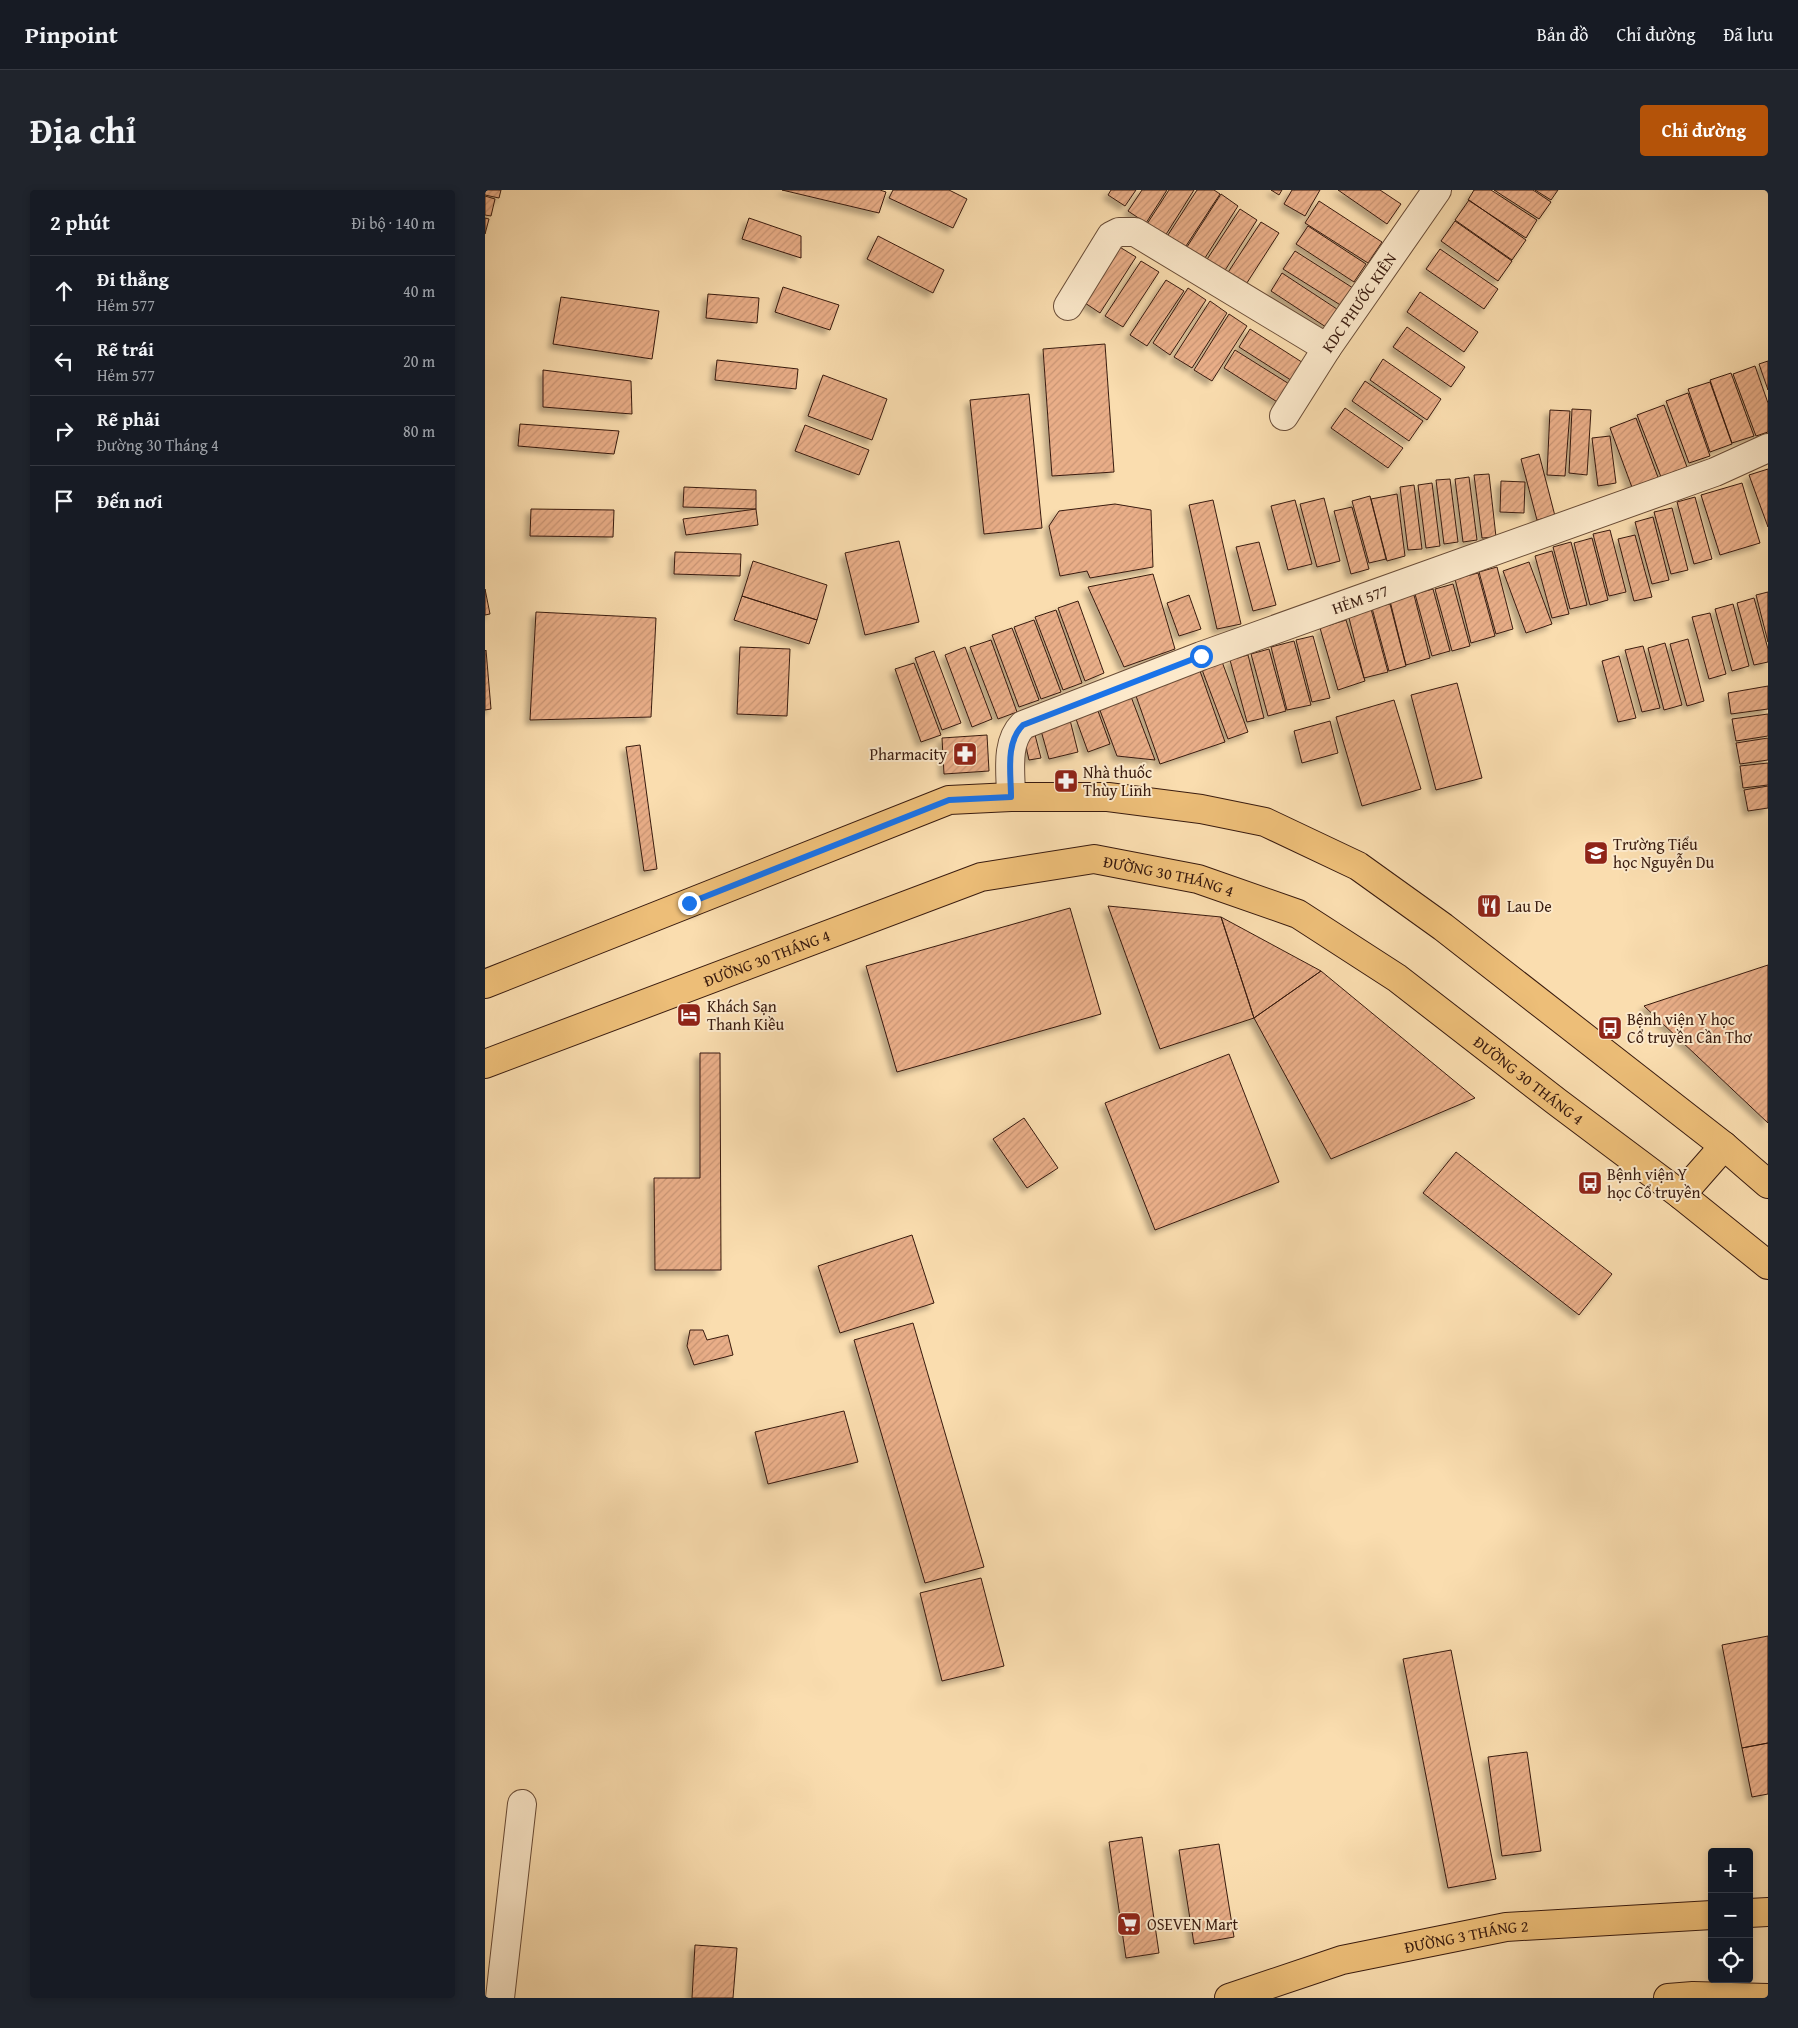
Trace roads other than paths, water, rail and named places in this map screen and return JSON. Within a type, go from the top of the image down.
[{"type":"main road","points":[[485,984],[949,800],[1011,797],[1108,797],[1201,809],[1265,822],[1358,866],[1443,927],[1724,1146],[1768,1184]]},
{"type":"main road","name":"ĐƯỜNG 30 THÁNG 4","points":[[485,1064],[981,877],[1094,859],[1198,879],[1298,914],[1397,978],[1557,1102],[1681,1194],[1768,1265]]},
{"type":"main road","points":[[1681,1194],[1724,1146]]},
{"type":"main road","points":[[1753,1913],[1768,1912]]},
{"type":"main road","name":"ĐƯỜNG 3 THÁNG 2","points":[[1229,1998],[1343,1960],[1506,1927],[1708,1915]]},
{"type":"main road","points":[[1668,1998],[1693,1996],[1768,1998]]},
{"type":"street","name":"KDC PHƯỚC KIÊN","points":[[1284,416],[1427,194]]},
{"type":"street","points":[[1068,306],[1111,236],[1119,232],[1135,232],[1327,348]]},
{"type":"street","name":"HẺM 577","points":[[1011,797],[1011,743],[1015,733],[1023,725],[1201,656],[1715,472],[1768,448]]},
{"type":"street","points":[[501,1998],[522,1804]]},
{"type":"place","name":"Pharmacity","points":[[965,754]]},
{"type":"place","name":"Nhà thuốc Thùy Linh","points":[[1066,781]]},
{"type":"place","name":"Trường Tiểu học Nguyễn Du","points":[[1596,853]]},
{"type":"place","name":"Lau De","points":[[1489,906]]},
{"type":"place","name":"Khách Sạn Thanh Kiều","points":[[689,1015]]},
{"type":"place","name":"Bệnh viện Y học Cổ truyền Cần Thơ","points":[[1610,1028]]},
{"type":"place","name":"Bệnh viện Y học Cổ truyền","points":[[1590,1183]]},
{"type":"place","name":"OSEVEN Mart","points":[[1129,1924]]}]
